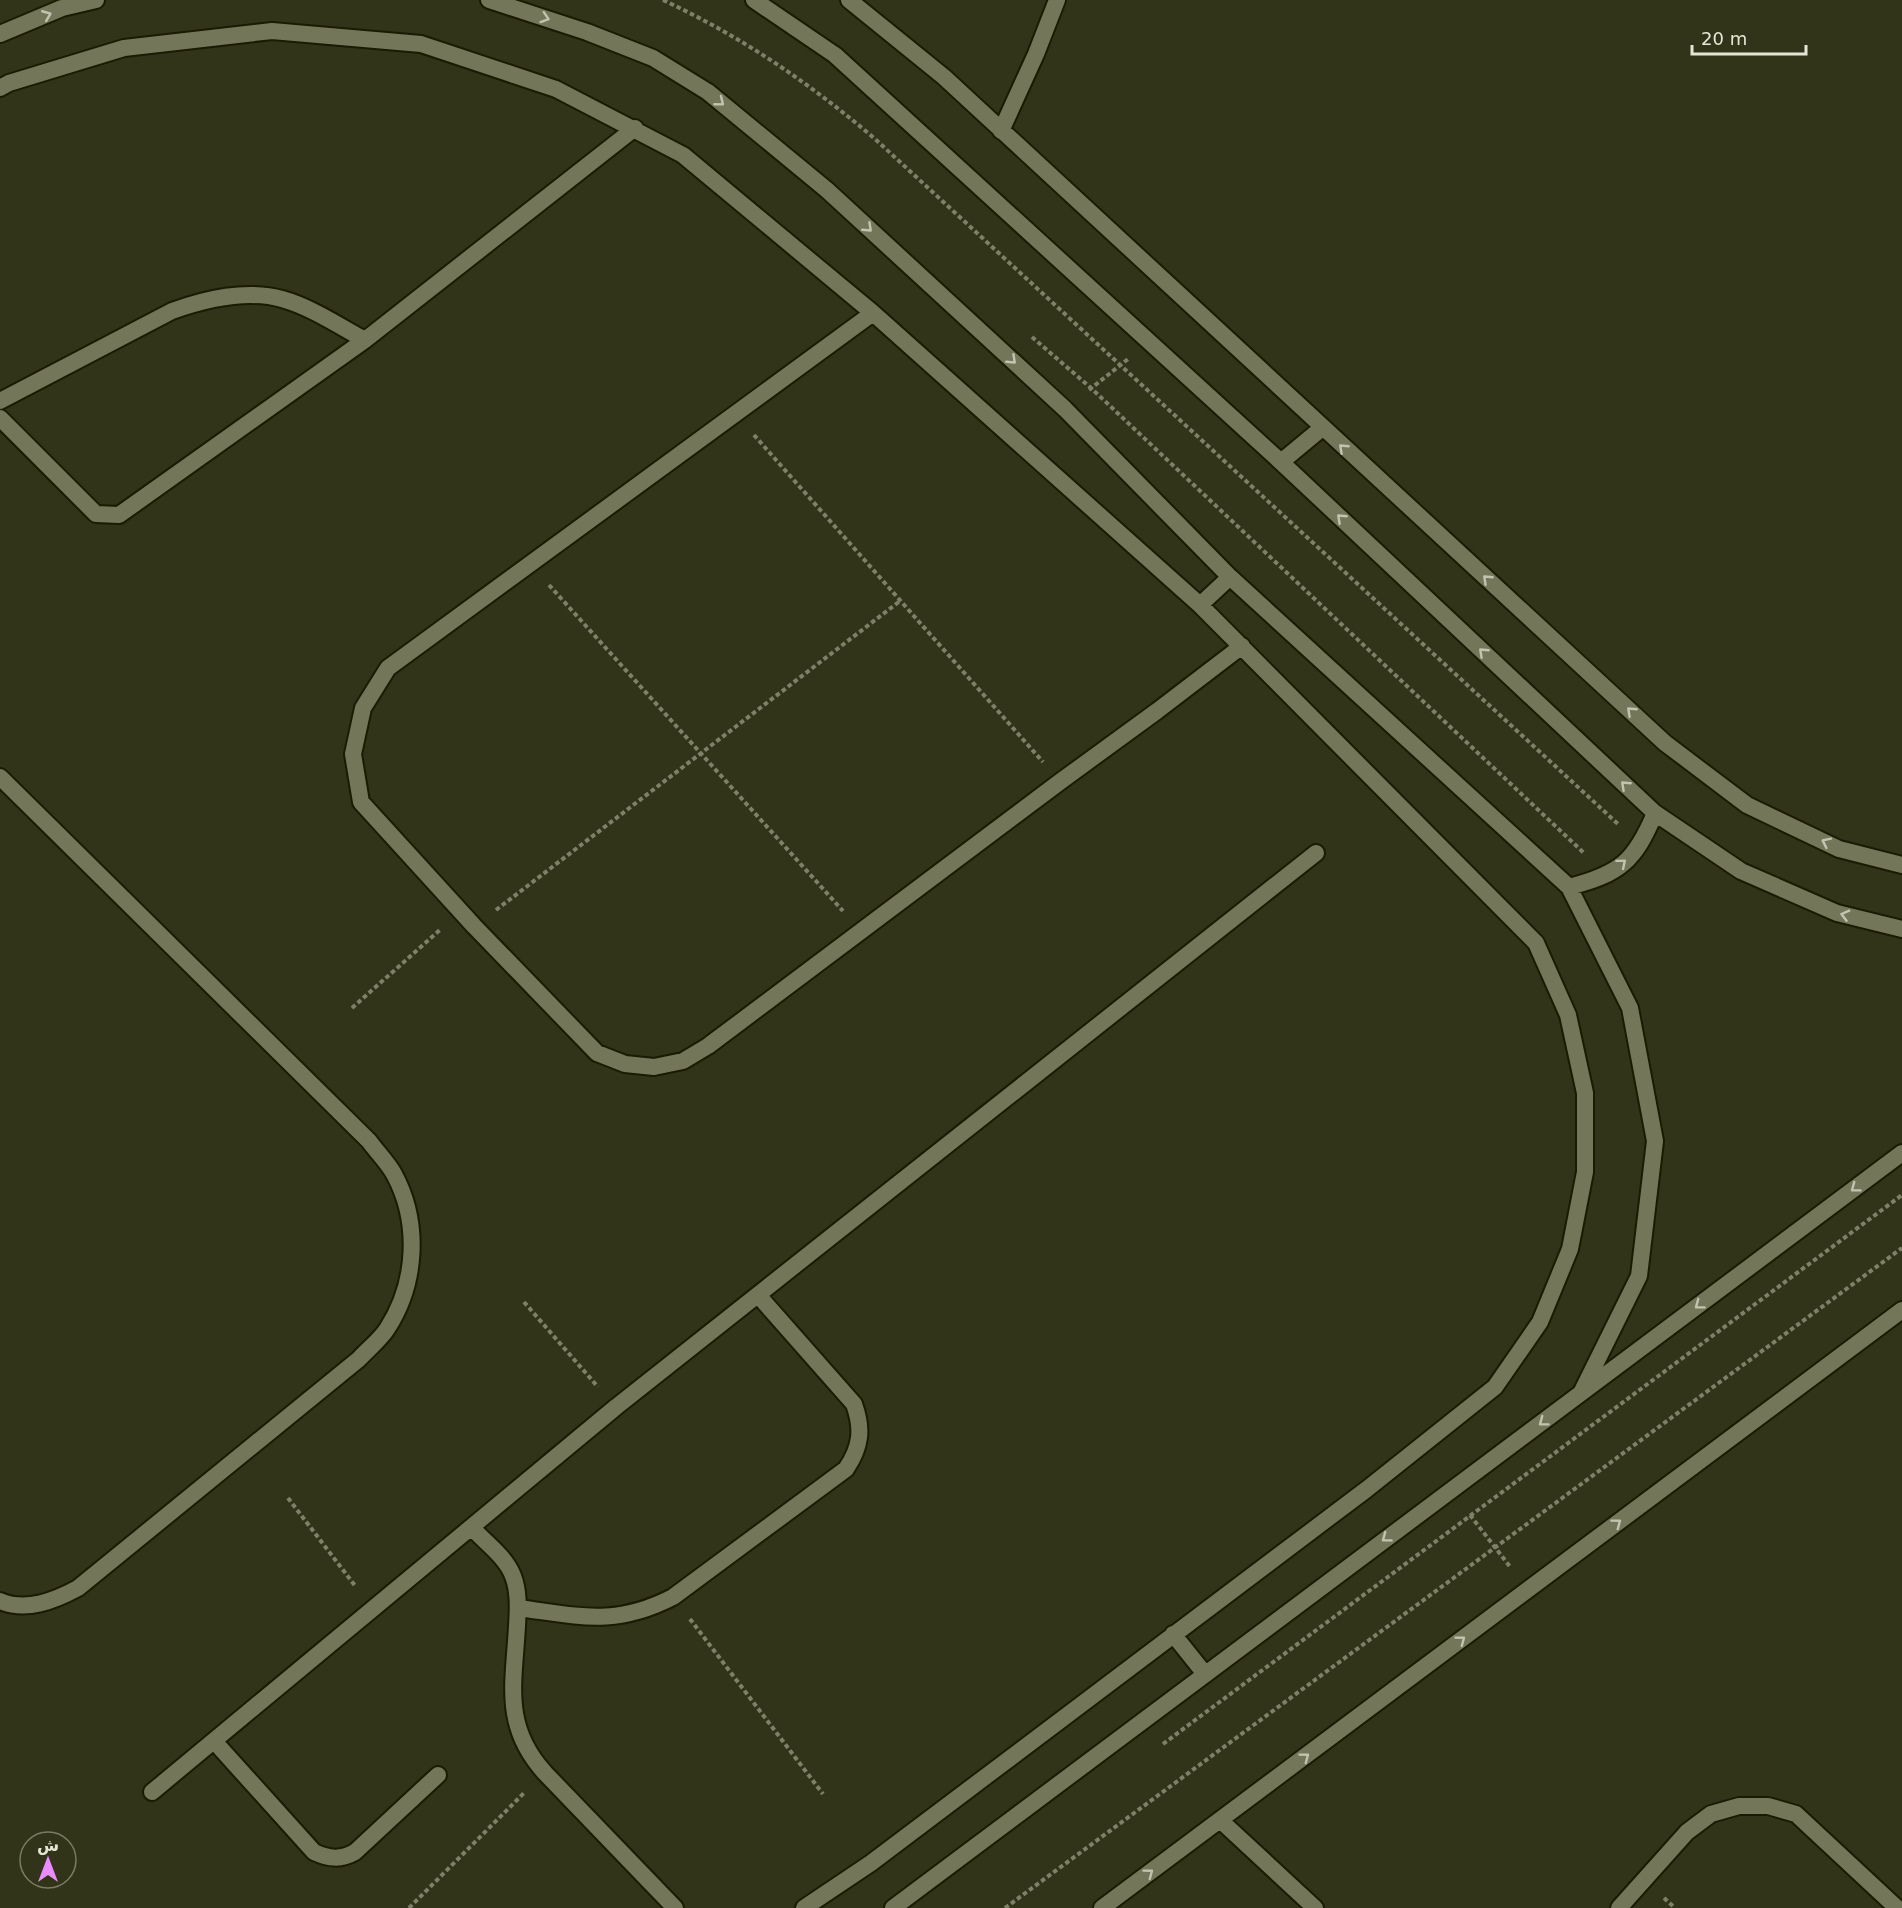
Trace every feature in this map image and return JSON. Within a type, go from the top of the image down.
[{"type":"street","points":[[0,34],[62,9],[96,0]]},
{"type":"street","points":[[489,0],[587,32],[653,58],[708,92],[827,190],[1065,409],[1230,578],[1569,887],[1630,1008],[1655,1141],[1639,1276],[1581,1393]]},
{"type":"street","points":[[754,0],[835,55],[1281,462],[1655,813],[1742,871],[1837,913],[1902,929]]},
{"type":"street","points":[[849,0],[944,77],[1665,743],[1747,805],[1839,849],[1902,865]]},
{"type":"street","points":[[1001,131],[1036,54],[1057,0]]},
{"type":"street","points":[[0,88],[9,83],[124,48],[272,31],[420,44],[556,89],[635,128],[683,155],[873,313],[1200,605],[1536,943],[1568,1015],[1585,1093],[1585,1172],[1570,1249],[1540,1322],[1495,1387],[1367,1489],[871,1863],[804,1908]]},
{"type":"street","points":[[0,418],[96,514],[119,515],[365,340],[635,128]]},
{"type":"street","points":[[0,401],[172,311],[202,301],[234,296],[281,299],[365,340]]},
{"type":"street","points":[[873,313],[388,668],[363,708],[353,754],[361,802],[474,926],[597,1053],[625,1064],[654,1067],[683,1061],[708,1046],[1242,646]]},
{"type":"street","points":[[1281,462],[1322,428]]},
{"type":"street","points":[[1200,605],[1230,578]]},
{"type":"street","points":[[0,777],[369,1141],[394,1174],[409,1212],[413,1252],[406,1293],[387,1329],[359,1359],[78,1588],[56,1600],[31,1605],[0,1601]]},
{"type":"street","points":[[1569,887],[1599,879],[1624,863],[1643,841],[1655,813]]},
{"type":"street","points":[[152,1792],[616,1407],[1316,852]]},
{"type":"street","points":[[892,1908],[1902,1153]]},
{"type":"street","points":[[518,1608],[610,1618],[651,1608],[673,1597],[846,1469],[855,1456],[860,1438],[860,1420],[854,1404],[758,1295]]},
{"type":"street","points":[[1102,1908],[1902,1310]]},
{"type":"street","points":[[471,1527],[508,1566],[513,1577],[518,1608],[513,1691],[516,1726],[523,1743],[532,1759],[675,1908]]},
{"type":"street","points":[[1173,1634],[1205,1674]]},
{"type":"street","points":[[214,1741],[314,1852],[330,1858],[347,1856],[355,1852],[438,1775]]},
{"type":"street","points":[[1618,1908],[1687,1832],[1711,1815],[1739,1806],[1768,1806],[1796,1815],[1898,1908]]},
{"type":"street","points":[[1220,1820],[1315,1908]]},
{"type":"path","points":[[663,0],[748,45],[792,73],[834,104],[1598,803],[1620,827]]},
{"type":"path","points":[[1029,334],[1091,388],[1588,856]]},
{"type":"path","points":[[1065,409],[1150,342]]},
{"type":"path","points":[[735,414],[1061,781]]},
{"type":"path","points":[[530,564],[861,931]]},
{"type":"path","points":[[474,926],[900,601]]},
{"type":"path","points":[[352,1008],[461,912]]},
{"type":"path","points":[[1154,1751],[1902,1195]]},
{"type":"path","points":[[1005,1908],[1902,1248]]},
{"type":"path","points":[[524,1302],[616,1407]]},
{"type":"path","points":[[1450,1491],[1528,1589]]},
{"type":"path","points":[[288,1498],[373,1610]]},
{"type":"path","points":[[673,1597],[823,1794]]},
{"type":"path","points":[[409,1908],[545,1773]]}]
